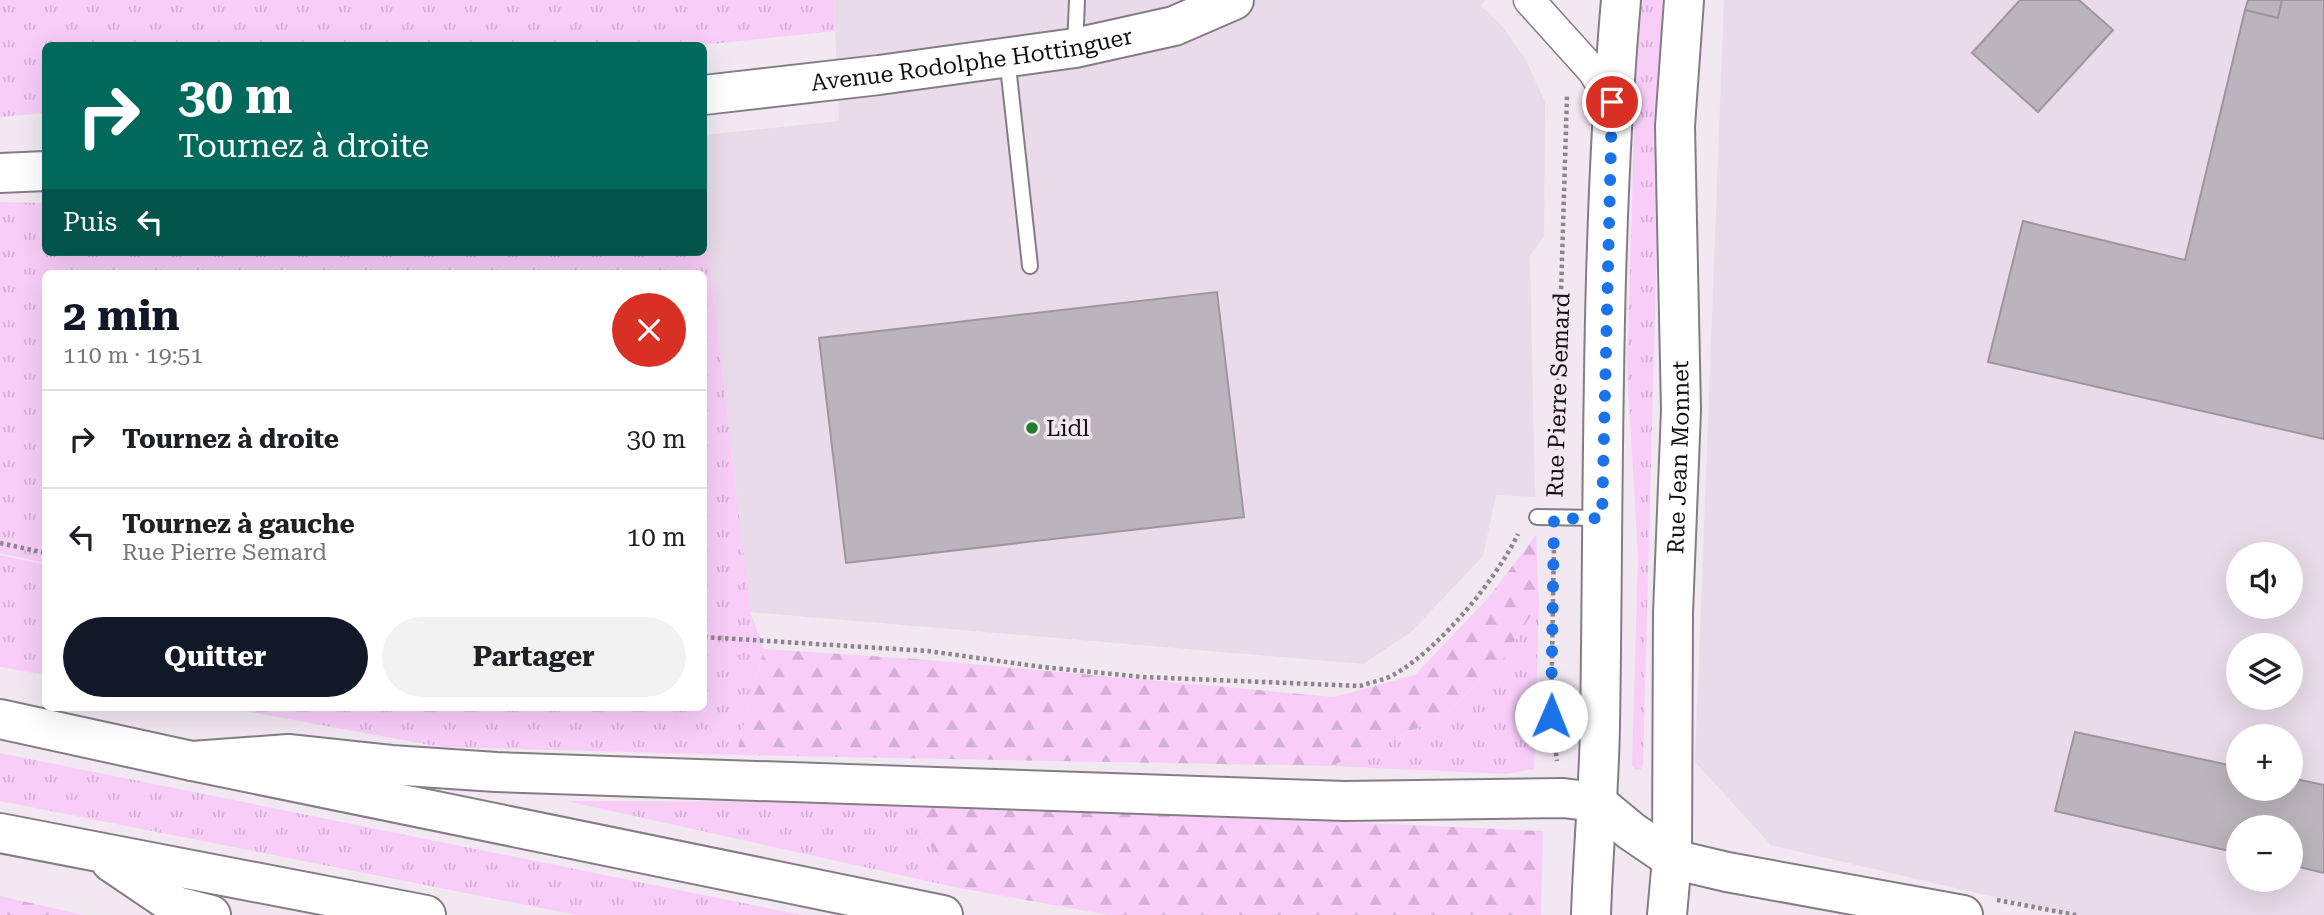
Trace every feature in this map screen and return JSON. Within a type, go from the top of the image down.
[{"type":"main road","name":"Avenue Rodolphe Hottinguer","points":[[707,95],[879,75],[1075,48],[1174,26],[1234,0]]},
{"type":"main road","name":"Rue Pierre Semard","points":[[1591,915],[1579,800],[1600,728],[1612,102],[1621,0]]},
{"type":"main road","name":"Rue Jean Monnet","points":[[1667,915],[1672,859],[1673,613],[1681,410],[1675,126],[1684,0]]},
{"type":"main road","points":[[0,173],[42,171]]},
{"type":"main road","points":[[0,719],[943,915]]},
{"type":"main road","points":[[192,761],[288,754],[496,772],[1345,801],[1579,800],[1672,859],[1747,876],[1963,915]]},
{"type":"main road","points":[[0,833],[426,915]]},
{"type":"main road","points":[[98,853],[176,906],[211,915]]},
{"type":"street","points":[[1529,0],[1593,71],[1612,102]]},
{"type":"lane","points":[[1075,48],[1077,0]]},
{"type":"lane","points":[[1007,56],[1031,266]]},
{"type":"lane","points":[[1537,517],[1602,518]]},
{"type":"path","name":"Rue Pierre Semard","points":[[1569,43],[1554,519],[1551,716],[1579,800]]},
{"type":"path","points":[[707,637],[928,651],[1042,667],[1143,677],[1360,686],[1394,675],[1427,652],[1506,558],[1520,529],[1537,517]]},
{"type":"path","points":[[0,543],[42,552]]},
{"type":"shaded area","points":[[834,0],[1485,0],[1481,6],[1501,25],[1525,58],[1545,102],[1544,237],[1530,255],[1535,497],[1496,495],[1483,556],[1412,631],[1363,664],[750,612],[707,238],[707,135],[839,121]]},
{"type":"shaded area","points":[[1724,0],[2324,0],[2324,915],[2071,915],[1771,845],[1695,762]]},
{"type":"green space","points":[[0,0],[834,0],[835,31],[707,45],[707,42],[42,42],[42,113],[0,117]]},
{"type":"green space","points":[[1638,0],[1666,0],[1660,124],[1643,765],[1636,770],[1632,766],[1638,556],[1627,367]]},
{"type":"green space","points":[[0,202],[42,203],[42,256],[707,256],[707,238],[750,611],[764,649],[736,755],[441,747],[244,711],[707,711],[707,270],[42,270],[42,562],[0,553]]},
{"type":"green space","points":[[1536,535],[1539,603],[1504,658],[1442,717],[1331,766],[736,755],[764,649],[917,659],[1334,697],[1415,675],[1488,598]]},
{"type":"green space","points":[[0,555],[42,564],[42,674],[0,667]]},
{"type":"green space","points":[[1539,603],[1534,769],[1506,774],[1331,766],[1442,717],[1504,658]]},
{"type":"green space","points":[[0,753],[802,915],[577,915],[0,801]]},
{"type":"green space","points":[[566,801],[901,802],[959,888]]},
{"type":"green space","points":[[901,802],[1543,831],[1541,915],[1109,915],[959,888]]},
{"type":"green space","points":[[0,896],[84,915],[0,915]]},
{"type":"building","points":[[2020,0],[2079,0],[2113,30],[2038,112],[1972,53]]},
{"type":"building","points":[[2248,0],[2282,0],[2278,18],[2245,10]]},
{"type":"building","points":[[2282,0],[2324,0],[2324,439],[1988,362],[2023,221],[2185,260],[2245,10],[2278,18]]},
{"type":"building","name":"Lidl","points":[[1217,292],[1244,517],[846,563],[819,338]]},
{"type":"building","points":[[2075,732],[2226,764],[2226,801],[2303,801],[2303,781],[2324,785],[2324,873],[2303,868],[2303,815],[2226,815],[2226,850],[2055,811]]},
{"type":"place","name":"Lidl","points":[[1032,428]]},
{"type":"route","points":[[1551,716],[1554,519],[1602,518],[1612,102]]}]
